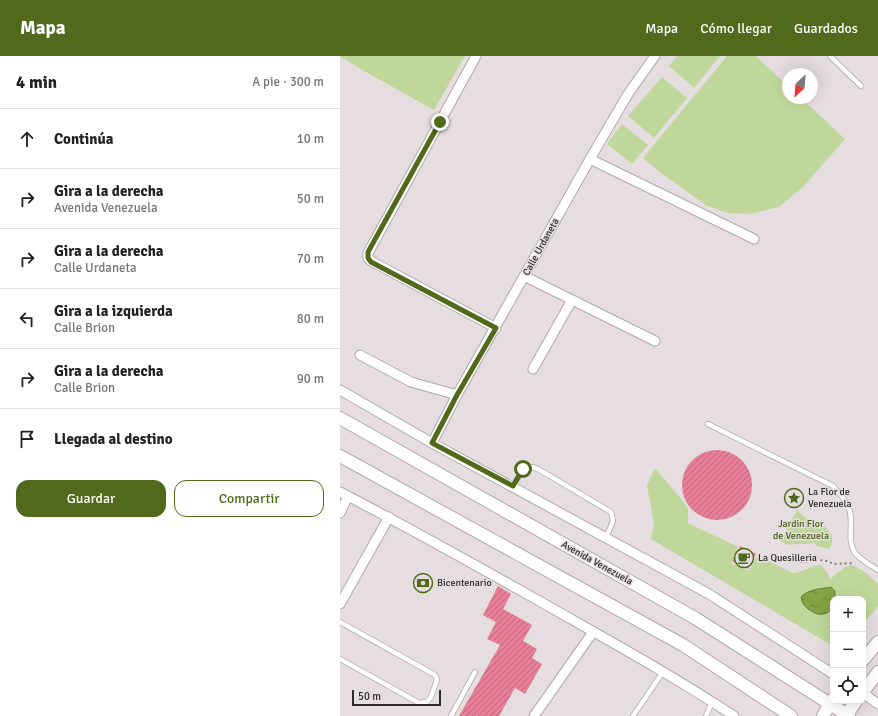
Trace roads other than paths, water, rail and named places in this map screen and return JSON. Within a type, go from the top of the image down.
[{"type":"street","points":[[476,56],[368,252],[368,258],[371,262],[496,328]]},
{"type":"street","name":"Calle Urdaneta","points":[[432,443],[457,395],[590,159],[628,94],[655,56]]},
{"type":"street","points":[[590,159],[754,239]]},
{"type":"street","points":[[524,276],[655,341]]},
{"type":"street","points":[[533,369],[572,300]]},
{"type":"street","points":[[360,355],[412,382],[457,395]]},
{"type":"street","points":[[340,390],[432,443],[709,594],[830,672]]},
{"type":"street","name":"Avenida Venezuela","points":[[340,418],[695,618],[830,700]]},
{"type":"street","points":[[340,456],[683,645],[791,716]]},
{"type":"street","points":[[340,513],[344,494],[389,517],[593,632],[663,672],[734,716]]},
{"type":"street","points":[[340,604],[389,517]]},
{"type":"street","points":[[534,716],[593,632]]},
{"type":"street","points":[[866,656],[878,642]]},
{"type":"street","points":[[866,688],[878,672]]},
{"type":"street","points":[[866,694],[878,704]]},
{"type":"street","points":[[823,716],[830,704]]},
{"type":"street","name":"Avenida Venezuela","points":[[835,704],[847,716]]},
{"type":"street","points":[[847,716],[854,704]]},
{"type":"lane","points":[[830,56],[861,86]]},
{"type":"lane","points":[[708,424],[833,486],[844,498],[850,512],[851,543],[854,552],[878,570]]},
{"type":"lane","points":[[513,486],[523,469],[526,467],[534,467],[538,469],[611,512],[613,521],[606,538]]},
{"type":"lane","points":[[340,622],[436,675],[438,680],[431,697],[426,702],[419,703],[340,659]]},
{"type":"lane","points":[[451,716],[475,672]]},
{"type":"lane","points":[[633,716],[663,672]]},
{"type":"lane","points":[[706,716],[712,702]]},
{"type":"water","points":[[831,587],[835,591],[835,596],[830,596],[830,610],[824,614],[814,613],[802,602],[801,597],[804,594]]},
{"type":"place","name":"La Flor de Venezuela","points":[[794,498]]},
{"type":"place","name":"La Quesilleria","points":[[744,558]]},
{"type":"place","name":"Bicentenario","points":[[423,583]]},
{"type":"park label","name":"Jardin Flor de Venezuela","points":[[801,530]]}]
